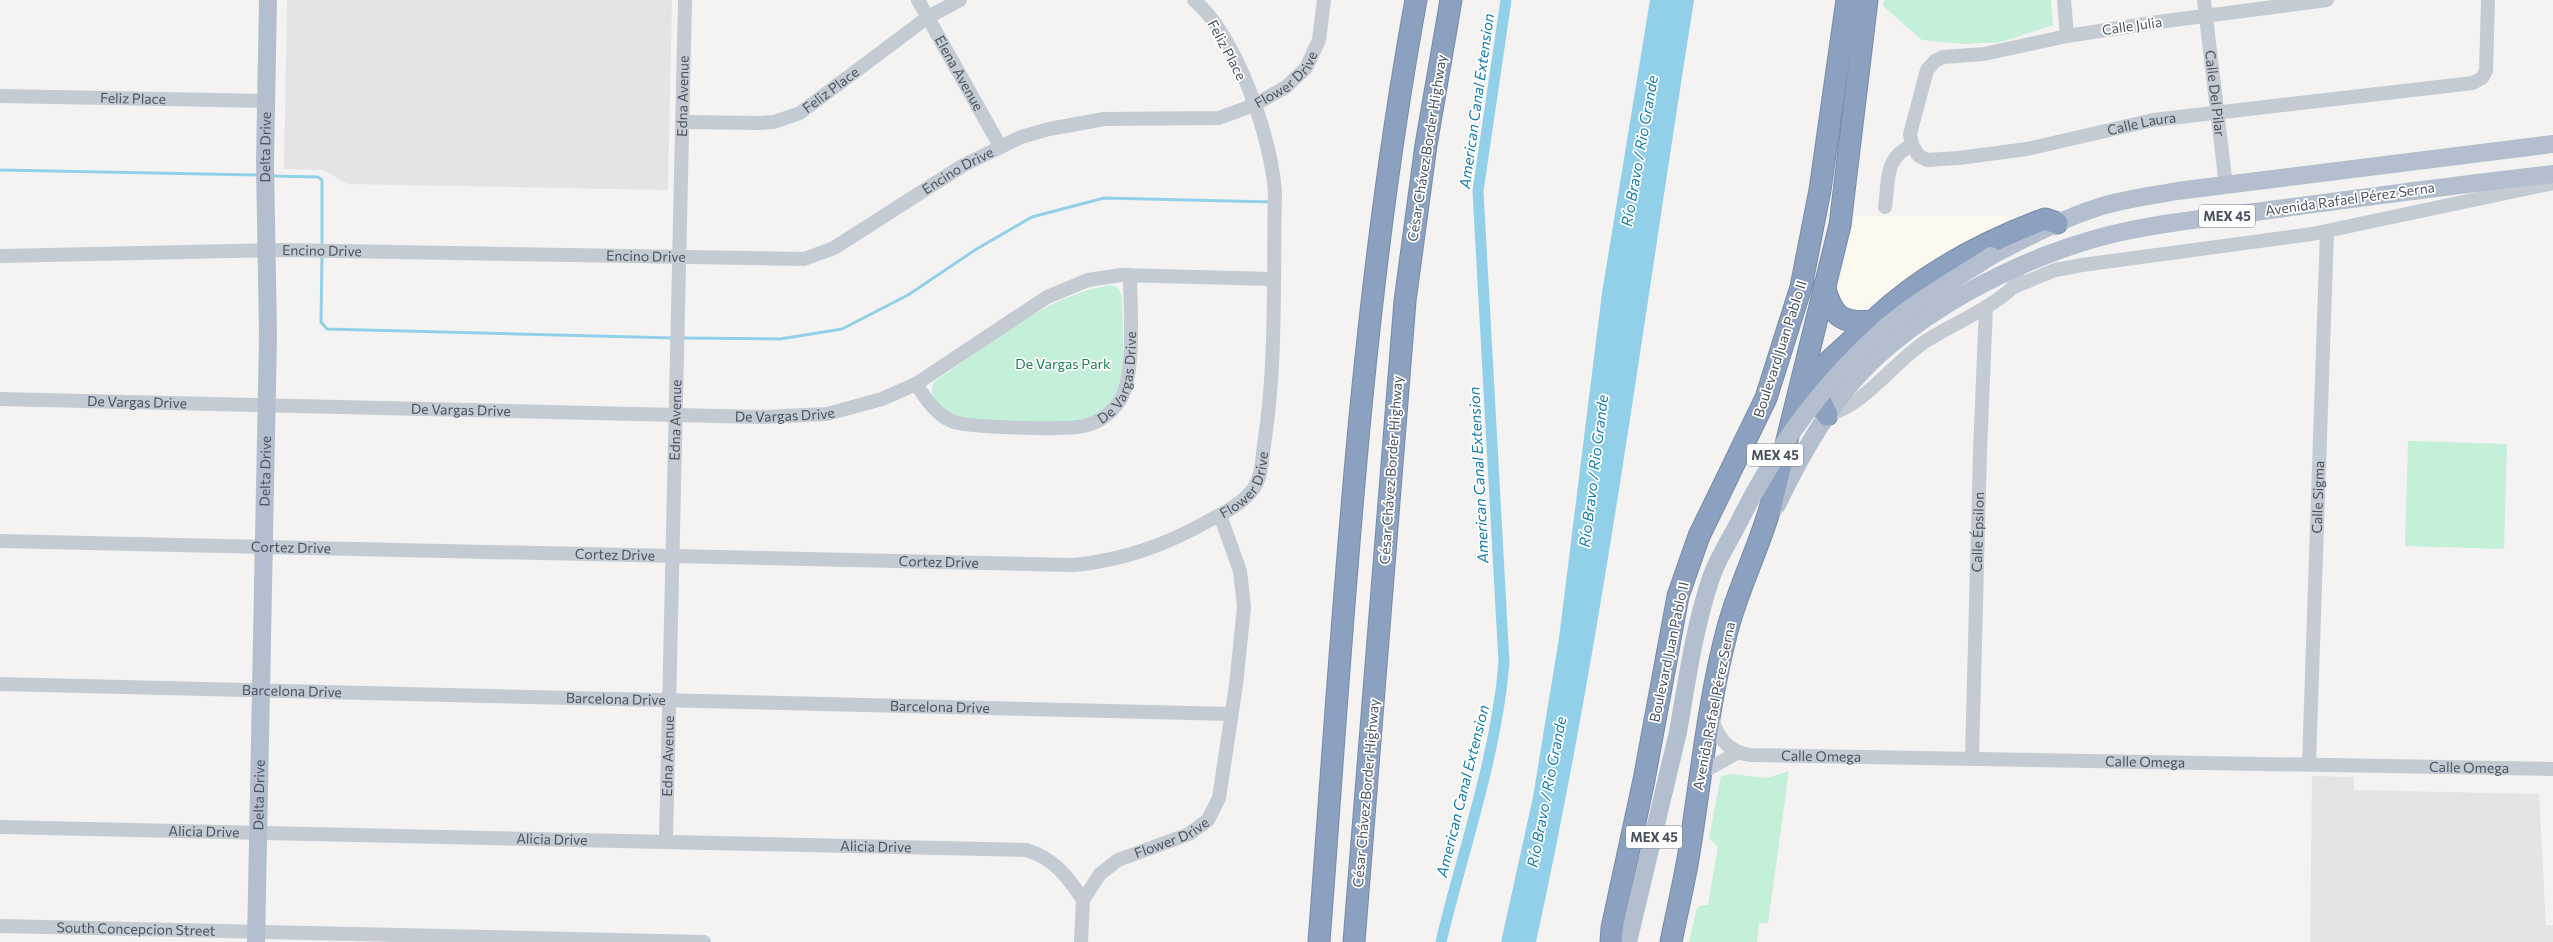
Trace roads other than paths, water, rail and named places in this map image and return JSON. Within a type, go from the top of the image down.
[{"type":"highway","points":[[1319,942],[1373,283],[1387,172],[1416,0]]},
{"type":"highway","name":"César Chávez Border Highway","points":[[1354,942],[1405,301],[1426,145],[1451,0]]},
{"type":"highway","name":"Boulevard Juan Pablo II","points":[[1612,942],[1612,928],[1644,780],[1678,596],[1699,536],[1766,398],[1801,287],[1820,190],[1847,0]]},
{"type":"highway","name":"Boulevard Juan Pablo II","points":[[1762,536],[1842,211],[1867,0]]},
{"type":"highway","points":[[1827,416],[1813,386],[1815,374],[1904,294],[1927,278],[1992,241],[2045,219],[2057,223]]},
{"type":"highway","points":[[1824,286],[1830,307],[1838,316],[1851,322],[1873,321]]},
{"type":"highway","name":"Avenida Rafael Pérez Serna","points":[[1671,942],[1689,853],[1710,713],[1729,624],[1762,536]]},
{"type":"main road","name":"Delta Drive","points":[[256,936],[268,336],[265,251],[268,0]]},
{"type":"main road","name":"Avenida Rafael Pérez Serna","points":[[1628,942],[1678,732],[1691,652],[1712,576],[1758,484],[1782,444],[1810,405],[1886,327],[1991,256],[2057,223],[2099,207],[2127,200],[2226,186],[2553,144]]},
{"type":"main road","name":"Avenida Rafael Pérez Serna","points":[[1762,536],[1807,446],[1827,416],[1864,370],[1890,346],[1934,312],[1978,287],[2038,259],[2081,243],[2130,230],[2553,174]]},
{"type":"street","name":"Edna Avenue","points":[[666,841],[684,0]]},
{"type":"street","name":"Elena Avenue","points":[[918,0],[1000,146]]},
{"type":"street","name":"Feliz Place","points":[[682,122],[760,123],[794,115],[833,89],[928,17],[960,0]]},
{"type":"street","name":"Feliz Place","points":[[1194,0],[1218,26],[1233,55],[1254,105]]},
{"type":"street","name":"Flower Drive","points":[[1083,900],[1100,874],[1118,860],[1189,834],[1208,820],[1219,798],[1243,626],[1243,594],[1233,545],[1220,515],[1244,500],[1253,489],[1259,475],[1270,397],[1273,171],[1254,105],[1290,84],[1306,68],[1319,40],[1324,0]]},
{"type":"street","points":[[2064,0],[2067,36]]},
{"type":"street","name":"Calle Del Pilar","points":[[2204,0],[2226,186]]},
{"type":"street","name":"Calle Julia","points":[[1912,145],[1910,134],[1927,70],[1939,59],[2006,50],[2067,36],[2327,0]]},
{"type":"street","name":"Calle Laura","points":[[1912,145],[1919,156],[1927,160],[1959,158],[2027,149],[2153,120],[2473,83],[2482,78],[2486,71],[2488,0]]},
{"type":"street","name":"Feliz Place","points":[[0,96],[266,101]]},
{"type":"street","name":"Encino Drive","points":[[0,256],[265,251],[791,260],[820,255],[848,240],[962,166],[1021,137],[1076,123],[1118,118],[1202,120],[1219,118],[1254,105]]},
{"type":"street","points":[[1885,207],[1892,160],[1900,151],[1912,145]]},
{"type":"street","points":[[1827,416],[1839,412],[1853,404],[1925,342],[1986,307],[2014,287],[2055,270],[2327,231],[2553,183]]},
{"type":"street","name":"Calle Sigma","points":[[2310,763],[2327,231]]},
{"type":"street","points":[[2014,287],[2038,259]]},
{"type":"street","name":"De Vargas Drive","points":[[0,399],[266,404],[761,417],[827,414],[882,399],[916,384],[1047,297],[1088,280],[1130,275],[1272,279]]},
{"type":"street","name":"De Vargas Drive","points":[[916,384],[943,417],[966,425],[1071,428],[1095,422],[1105,416],[1119,401],[1128,378],[1130,275]]},
{"type":"street","name":"Calle Épsilon","points":[[1972,757],[1980,451],[1986,307]]},
{"type":"street","name":"Cortez Drive","points":[[0,541],[1074,565],[1100,563],[1146,551],[1220,515]]},
{"type":"street","name":"Barcelona Drive","points":[[0,684],[1231,714]]},
{"type":"street","points":[[1701,772],[1737,753],[1720,738],[1710,713]]},
{"type":"street","name":"Calle Omega","points":[[1737,753],[2310,763],[2553,769]]},
{"type":"street","name":"Alicia Drive","points":[[0,826],[1026,850],[1044,857],[1055,864],[1083,900]]},
{"type":"street","points":[[1081,942],[1083,900]]},
{"type":"street","name":"South Concepcion Street","points":[[0,926],[256,936],[704,942]]},
{"type":"water","name":"Río Bravo / Rio Grande","points":[[1650,0],[1694,0],[1622,472],[1582,708],[1536,942],[1501,942],[1533,797],[1559,638],[1602,293]]},
{"type":"waterway","name":"American Canal Extension","points":[[1441,942],[1478,803],[1494,734],[1504,663],[1478,191],[1506,0]]},
{"type":"waterway","points":[[0,170],[260,175]]},
{"type":"waterway","points":[[272,176],[318,177],[322,180],[322,247]]},
{"type":"waterway","points":[[682,338],[780,339],[842,329],[908,295],[975,250],[1032,217],[1104,198],[1272,202]]},
{"type":"waterway","points":[[322,255],[321,322],[327,329],[674,338]]},
{"type":"park label","name":"De Vargas Park","points":[[1063,364]]}]
